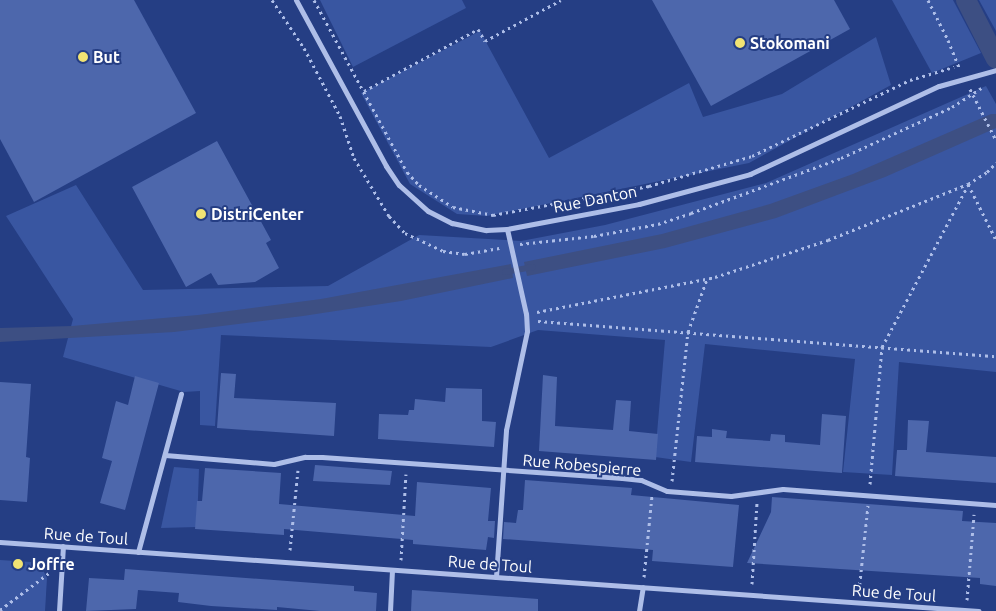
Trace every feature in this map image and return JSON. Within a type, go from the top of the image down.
[{"type":"street","name":"Rue Danton","points":[[296,0],[386,166],[408,195],[428,211],[452,223],[475,229],[508,229],[646,202],[750,174],[939,86],[996,70]]},
{"type":"street","points":[[496,577],[506,430],[525,346],[527,320],[508,229]]},
{"type":"street","points":[[138,552],[181,394]]},
{"type":"street","name":"Rue Robespierre","points":[[165,456],[274,464],[322,457],[622,478],[641,480],[670,491],[731,496],[783,489],[996,505]]},
{"type":"street","name":"Rue de Toul","points":[[0,542],[858,602],[924,609],[979,611]]},
{"type":"street","points":[[59,611],[64,546]]},
{"type":"street","points":[[390,611],[392,570]]},
{"type":"street","points":[[639,611],[643,587]]},
{"type":"path","points":[[272,0],[296,32],[334,105],[354,158],[382,207],[397,225],[418,241],[452,253],[464,254],[594,236],[658,224],[841,158],[973,95],[980,88]]},
{"type":"path","points":[[314,0],[407,172],[419,185],[453,207],[493,215],[649,186],[752,156],[910,80],[966,65]]},
{"type":"path","points":[[364,91],[478,29],[485,41],[561,0]]},
{"type":"path","points":[[928,0],[948,40],[958,66],[996,140]]},
{"type":"path","points":[[526,314],[707,279],[828,240],[968,184],[987,172],[996,163]]},
{"type":"path","points":[[968,184],[996,240]]},
{"type":"path","points":[[858,602],[882,347],[968,184]]},
{"type":"path","points":[[670,491],[688,332],[707,279]]},
{"type":"path","points":[[527,320],[996,356]]},
{"type":"path","points":[[288,562],[299,459]]},
{"type":"path","points":[[401,570],[406,463]]},
{"type":"path","points":[[643,587],[652,485]]},
{"type":"path","points":[[751,595],[758,492]]},
{"type":"path","points":[[966,610],[975,503]]},
{"type":"path","points":[[0,610],[62,564]]},
{"type":"shaded area","points":[[320,0],[462,0],[466,8],[353,67]]},
{"type":"shaded area","points":[[892,0],[953,0],[981,53],[932,73]]},
{"type":"shaded area","points":[[979,0],[996,0],[996,31]]},
{"type":"shaded area","points":[[480,31],[549,158],[689,83],[703,117],[782,94],[876,37],[891,85],[749,163],[487,216],[457,214],[410,184],[361,93]]},
{"type":"shaded area","points":[[986,86],[996,104],[996,372],[899,362],[892,475],[843,472],[855,359],[705,344],[691,462],[655,457],[665,340],[538,330],[491,347],[221,335],[215,426],[200,425],[200,391],[184,392],[63,357],[73,319],[6,216],[76,185],[143,290],[328,286],[419,235],[521,241],[605,225],[766,183]]},
{"type":"shaded area","points":[[991,114],[996,114],[996,128],[885,177],[776,218],[665,248],[527,276],[524,262],[662,234],[770,204],[853,174]]},
{"type":"shaded area","points":[[511,264],[513,278],[401,301],[303,316],[174,332],[0,342],[0,328],[72,326],[198,315],[321,299]]},
{"type":"shaded area","points":[[174,467],[199,469],[197,527],[161,528]]},
{"type":"shaded area","points":[[0,560],[31,562],[41,566],[47,578],[45,611],[0,611]]},
{"type":"building","name":"But","points":[[0,0],[134,0],[196,113],[34,202],[0,139]]},
{"type":"building","points":[[652,0],[834,0],[850,29],[711,106]]},
{"type":"building","name":"DistriCenter","points":[[217,141],[271,240],[266,243],[279,268],[255,282],[218,285],[211,273],[186,287],[132,187]]},
{"type":"building","points":[[221,373],[236,374],[234,398],[336,403],[334,436],[217,428]]},
{"type":"building","points":[[543,375],[557,377],[555,426],[613,430],[616,400],[631,401],[629,431],[658,434],[656,460],[539,451]]},
{"type":"building","points":[[135,376],[159,383],[125,510],[100,503],[112,461],[102,458],[116,401],[128,405]]},
{"type":"building","points":[[0,382],[31,384],[26,457],[30,458],[27,502],[0,500]]},
{"type":"building","points":[[446,388],[482,389],[482,421],[496,422],[494,447],[378,439],[379,414],[408,415],[409,410],[414,410],[415,399],[445,402]]},
{"type":"building","points":[[822,414],[846,416],[842,473],[695,462],[697,436],[712,437],[712,429],[727,431],[726,438],[770,441],[771,434],[785,435],[785,442],[820,445]]},
{"type":"building","points":[[908,420],[929,421],[926,452],[996,457],[996,483],[895,476],[897,450],[907,450]]},
{"type":"building","points":[[315,465],[392,471],[390,485],[313,481]]},
{"type":"building","points":[[205,468],[281,473],[279,504],[415,516],[417,482],[491,488],[488,521],[495,521],[494,538],[488,537],[486,550],[413,544],[413,540],[284,529],[284,535],[195,529],[197,501],[202,501]]},
{"type":"building","points":[[525,480],[632,488],[631,495],[739,505],[733,567],[652,561],[653,550],[503,539],[504,522],[516,523],[518,510],[523,510]]},
{"type":"building","points":[[772,497],[963,511],[962,521],[996,523],[996,586],[980,584],[980,578],[747,563],[771,512]]},
{"type":"building","points":[[125,569],[354,586],[354,591],[377,593],[376,611],[320,611],[277,607],[277,610],[211,606],[178,602],[179,593],[138,590],[136,609],[86,611],[89,578],[124,580]]},
{"type":"building","points":[[412,590],[538,599],[538,611],[411,611]]},
{"type":"waterway","points":[[966,0],[996,59]]},
{"type":"waterway","points":[[505,272],[533,267]]},
{"type":"place","name":"Stokomani","points":[[740,43]]},
{"type":"place","name":"But","points":[[83,57]]},
{"type":"place","name":"DistriCenter","points":[[201,214]]},
{"type":"place","name":"Joffre","points":[[18,564]]}]
